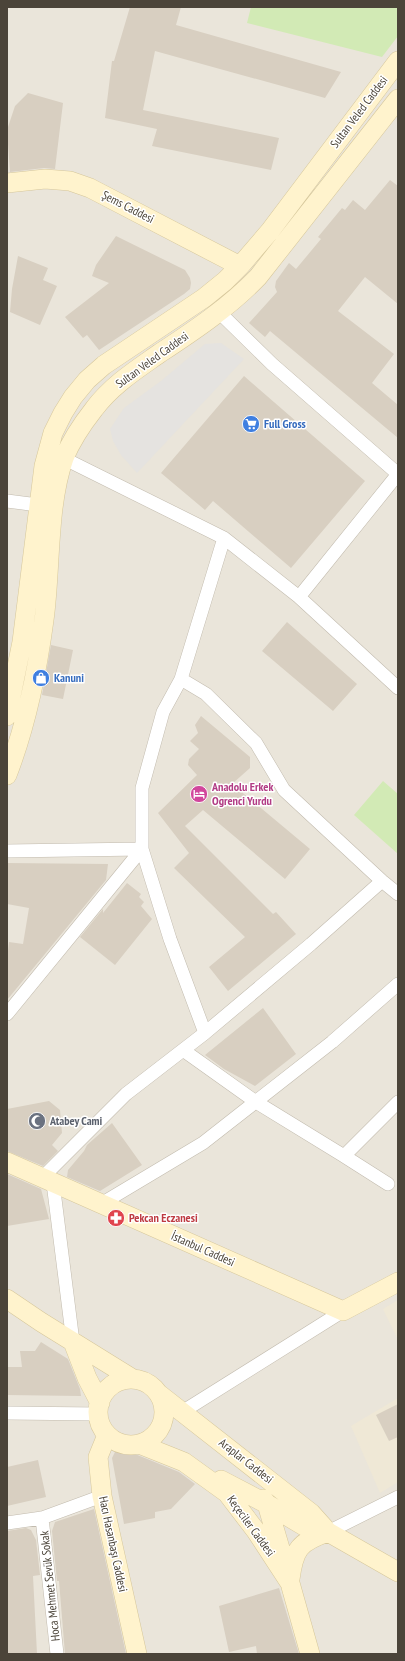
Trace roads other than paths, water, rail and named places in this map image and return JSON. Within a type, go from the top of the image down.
[{"type":"street","name":"Sultan Veled Caddesi","points":[[7,716],[23,634],[44,466],[53,433],[63,413],[73,397],[87,380],[104,365],[204,298],[225,282],[270,231],[398,61]]},
{"type":"street","name":"Sultan Veled Caddesi","points":[[7,775],[20,736],[38,657],[47,593],[55,501],[64,458],[73,442],[92,410],[105,395],[122,380],[220,313],[242,294],[258,277],[398,99]]},
{"type":"street","name":"Şems Caddesi","points":[[7,183],[45,179],[70,181],[76,183],[90,188],[240,266]]},
{"type":"street","points":[[220,313],[272,364],[398,474],[299,597]]},
{"type":"street","points":[[48,450],[224,538],[299,597],[398,688]]},
{"type":"street","points":[[7,501],[38,505]]},
{"type":"street","points":[[205,1033],[170,939],[142,849],[142,788],[163,712],[182,679],[224,538]]},
{"type":"street","points":[[182,679],[206,694],[256,743],[284,790],[398,894]]},
{"type":"street","points":[[7,851],[142,849]]},
{"type":"street","points":[[7,1014],[142,849]]},
{"type":"street","points":[[99,1408],[104,1392],[113,1384],[122,1380],[133,1379],[143,1381],[152,1386],[164,1403],[164,1414],[162,1424],[157,1433],[149,1440],[139,1444],[127,1445],[116,1442],[107,1435],[101,1425],[99,1408],[73,1342],[48,1180],[126,1094],[205,1033],[312,944],[382,881]]},
{"type":"street","points":[[101,1204],[203,1143],[332,1042],[398,984]]},
{"type":"street","points":[[183,1050],[256,1102],[388,1184]]},
{"type":"street","points":[[344,1156],[398,1102]]},
{"type":"street","name":"İstanbul Caddesi","points":[[7,1162],[343,1311]]},
{"type":"street","points":[[182,1412],[343,1311],[398,1282]]},
{"type":"street","points":[[7,1299],[133,1379]]},
{"type":"street","name":"Araplar Caddesi","points":[[159,1394],[311,1512],[328,1532]]},
{"type":"street","points":[[7,1413],[99,1408]]},
{"type":"street","name":"Hacı Hasanbaşı Caddesi","points":[[107,1435],[98,1457],[102,1496],[137,1654]]},
{"type":"street","name":"Keçeciler Caddesi","points":[[139,1444],[184,1462],[227,1493],[256,1531],[290,1583],[310,1654]]},
{"type":"street","points":[[227,1446],[268,1504],[290,1583]]},
{"type":"street","name":"Araplar Caddesi","points":[[184,1462],[268,1504],[304,1526],[328,1532],[398,1572]]},
{"type":"street","points":[[7,1523],[42,1518],[102,1496]]},
{"type":"street","points":[[290,1583],[292,1562],[300,1547],[311,1538],[328,1532],[398,1497]]},
{"type":"street","name":"Hoca Mehmet Sevük Sokak","points":[[42,1518],[57,1654]]},
{"type":"place","name":"Full Gross","points":[[251,424]]},
{"type":"place","name":"Kanuni","points":[[41,678]]},
{"type":"place","name":"Anadolu Erkek Ogrenci Yurdu","points":[[199,794]]},
{"type":"place","name":"Atabey Cami","points":[[37,1121]]},
{"type":"place","name":"Pekcan Eczanesi","points":[[116,1218]]}]
